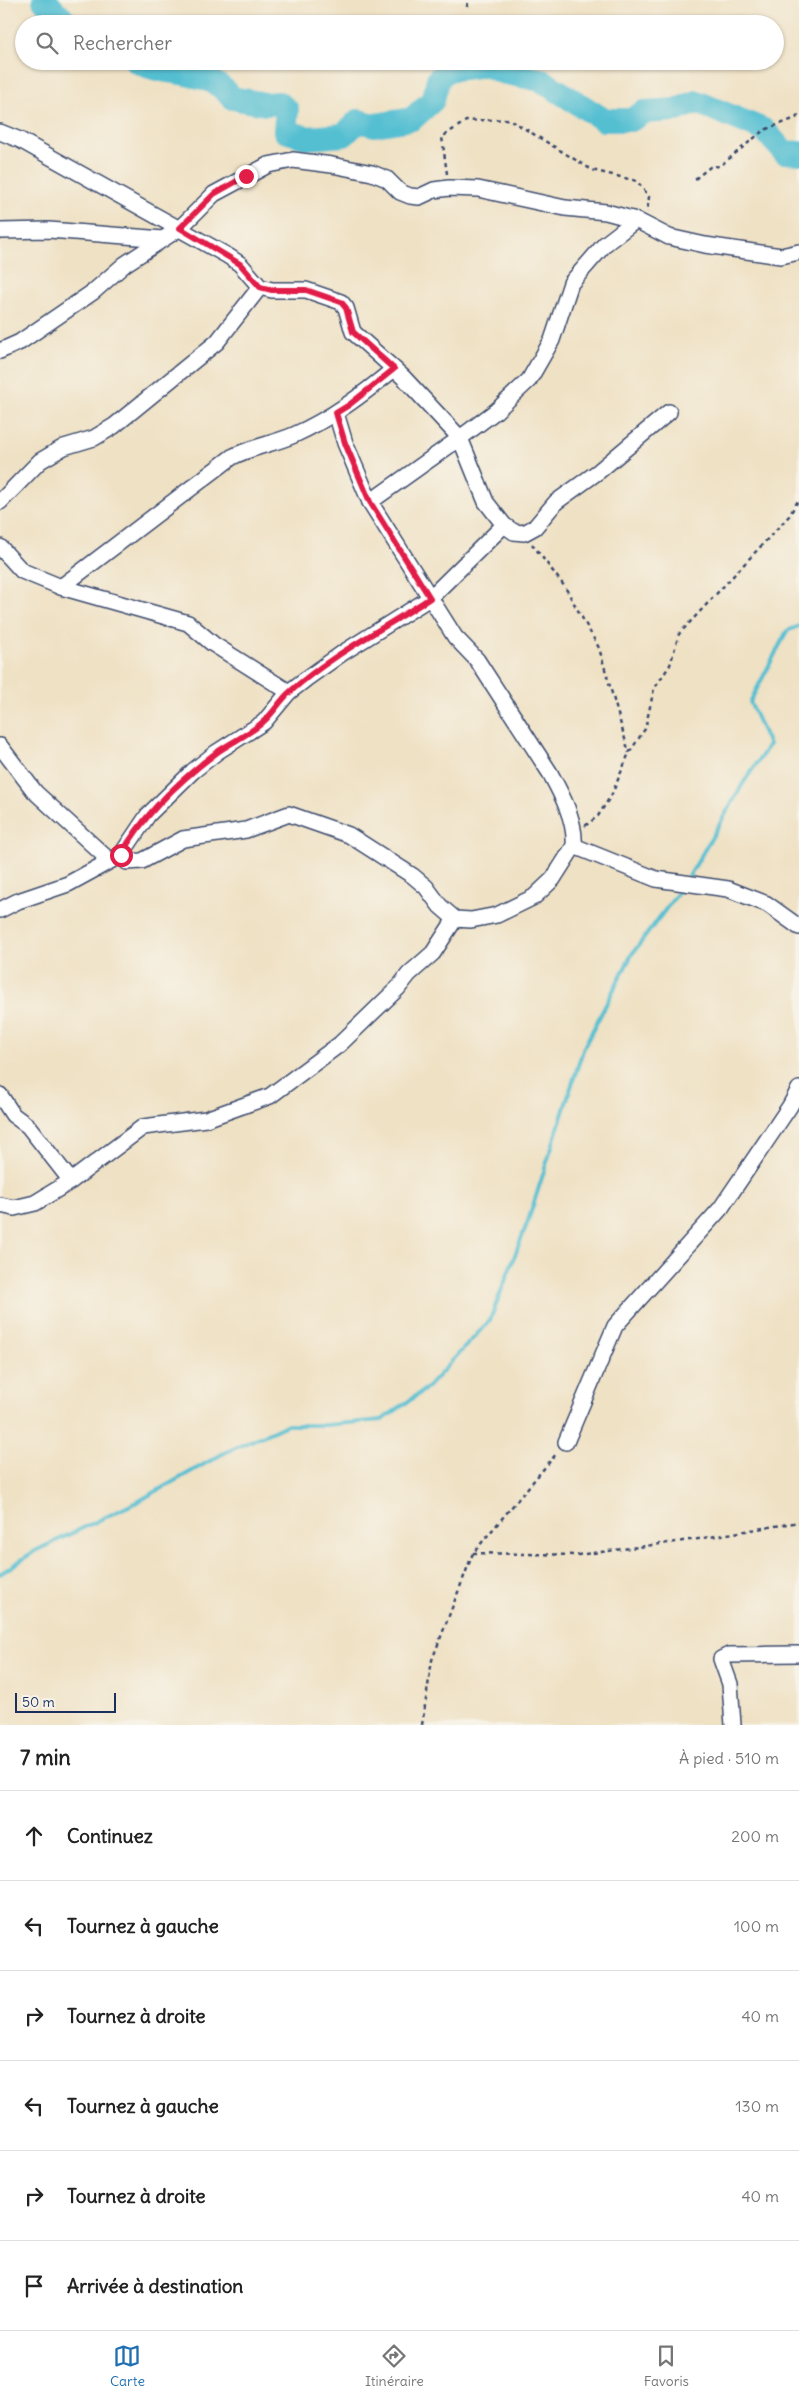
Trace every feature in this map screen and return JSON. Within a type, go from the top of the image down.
[{"type":"street","points":[[0,132],[180,228],[240,264],[260,287],[272,290],[306,290],[341,302],[346,308],[353,332],[394,369],[460,438],[486,502],[504,525],[514,532],[524,533],[535,527],[556,502],[599,471],[670,412]]},
{"type":"street","points":[[0,351],[20,342],[93,292],[125,264],[180,228],[214,194],[268,165],[293,160],[372,173],[387,179],[400,192],[410,196],[419,197],[434,190],[449,188],[478,189],[565,208],[606,212],[636,220],[669,237],[705,245],[781,256],[799,252]]},
{"type":"street","points":[[370,502],[496,411],[529,380],[552,340],[571,283],[605,244],[636,220]]},
{"type":"street","points":[[0,231],[49,230],[162,239]]},
{"type":"street","points":[[0,502],[40,461],[64,447],[94,438],[114,426],[217,342],[260,287]]},
{"type":"street","points":[[61,587],[232,458],[244,451],[292,435],[336,413],[394,369]]},
{"type":"street","points":[[0,746],[35,792],[115,858],[127,862],[142,860],[183,839],[246,830],[279,816],[296,816],[349,835],[413,876],[455,919],[471,920],[497,915],[534,897],[553,879],[575,839],[561,792],[532,743],[477,660],[455,637],[370,502],[345,443],[336,413]]},
{"type":"street","points":[[0,910],[18,901],[68,884],[115,858],[148,815],[193,771],[217,752],[264,722],[289,692],[344,652],[430,598],[504,525]]},
{"type":"street","points":[[0,547],[22,571],[61,587],[188,623],[213,644],[289,692]]},
{"type":"street","points":[[575,839],[656,879],[728,888],[767,904],[799,926]]},
{"type":"street","points":[[0,1204],[14,1208],[35,1203],[71,1181],[143,1127],[206,1119],[270,1096],[340,1044],[432,953],[455,919]]},
{"type":"street","points":[[566,1442],[615,1326],[721,1208],[790,1106],[799,1089]]},
{"type":"street","points":[[0,1095],[12,1115],[28,1126],[71,1181]]},
{"type":"street","points":[[733,1725],[730,1684],[721,1659],[729,1655],[799,1654]]},
{"type":"path","points":[[467,7],[468,0]]},
{"type":"path","points":[[695,178],[710,167],[720,166],[764,130],[796,118],[799,114]]},
{"type":"path","points":[[449,188],[442,137],[466,120],[509,119],[592,170],[637,182],[649,197],[647,217],[636,220]]},
{"type":"path","points":[[575,839],[598,816],[612,794],[629,753],[645,729],[654,689],[670,665],[679,634],[789,516],[799,499]]},
{"type":"path","points":[[524,533],[565,587],[600,648],[629,753]]},
{"type":"path","points":[[422,1725],[432,1660],[473,1554],[566,1442]]},
{"type":"path","points":[[473,1554],[578,1555],[698,1539],[799,1522]]},
{"type":"waterway","points":[[44,0],[59,15]]},
{"type":"waterway","points":[[164,70],[211,81],[232,98],[265,104],[279,103],[287,110],[285,131],[308,138],[344,135],[358,121],[375,125],[412,119],[433,100],[438,79],[447,70]]},
{"type":"waterway","points":[[497,70],[541,80],[604,120],[631,120],[644,112],[676,110],[697,102],[764,130],[784,152],[799,153]]},
{"type":"waterway","points":[[687,880],[744,782],[769,745],[750,702],[787,631],[799,626]]},
{"type":"waterway","points":[[0,1574],[35,1551],[139,1501],[224,1453],[287,1425],[326,1425],[382,1420],[427,1388],[490,1320],[528,1221],[584,1047],[632,954],[683,886]]},
{"type":"route","points":[[121,855],[148,815],[193,771],[217,752],[239,740],[264,722],[289,692],[306,679],[344,652],[390,625],[430,598],[370,502],[345,443],[336,413],[394,369],[353,332],[346,308],[341,302],[306,290],[272,290],[260,287],[240,264],[180,228],[214,194],[246,176]]}]
